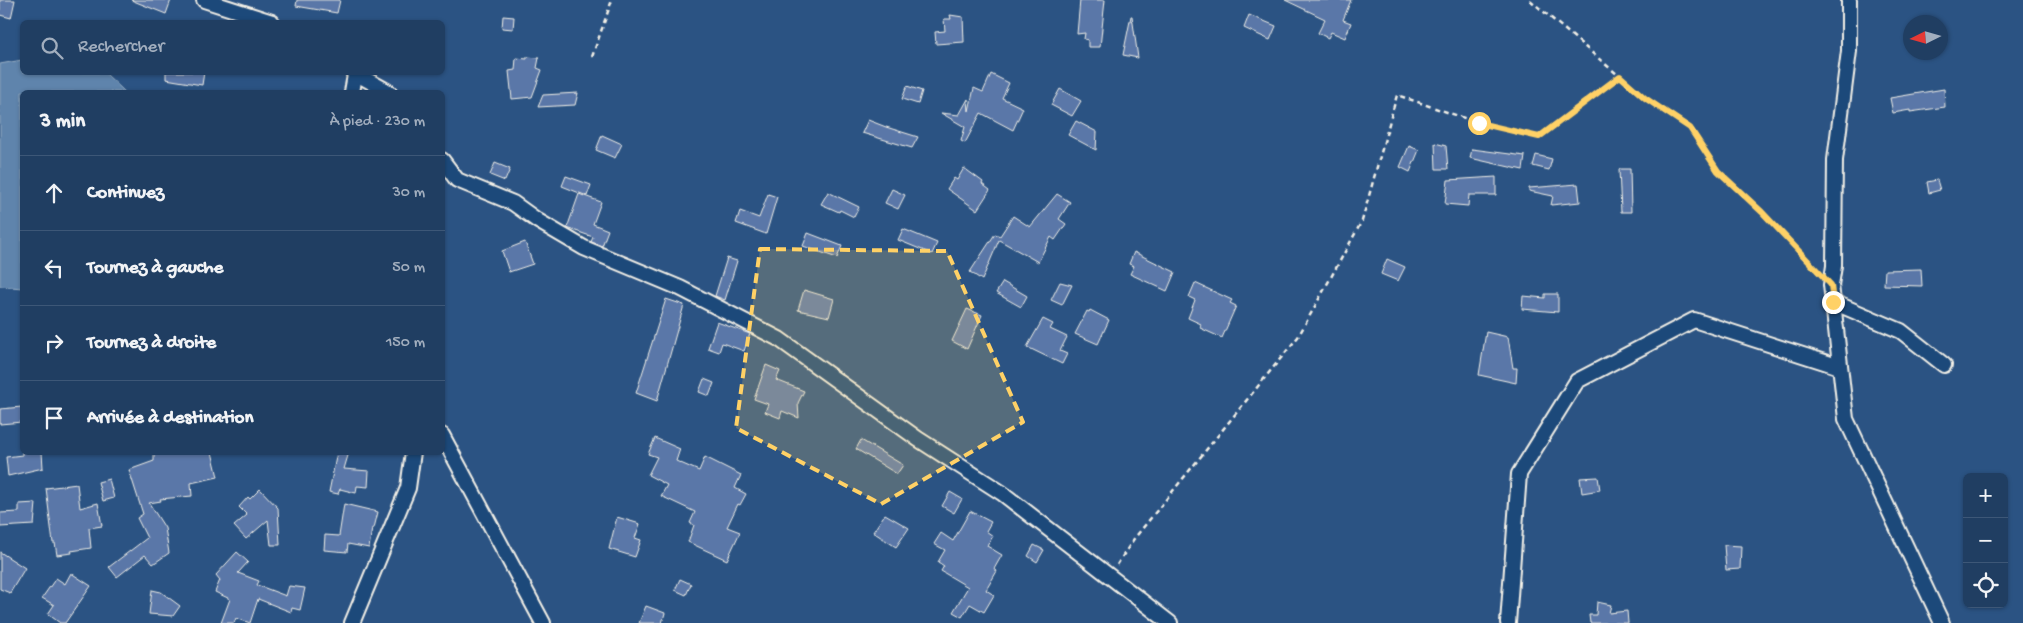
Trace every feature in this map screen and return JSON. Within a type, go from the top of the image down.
[{"type":"street","points":[[204,0],[266,20]]},
{"type":"street","points":[[1849,0],[1849,51],[1835,160],[1834,266],[1831,285],[1846,419],[1942,623]]},
{"type":"street","points":[[352,90],[354,75]]},
{"type":"street","points":[[356,75],[385,90]]},
{"type":"street","points":[[445,164],[457,180],[513,203],[538,221],[584,248],[680,288],[779,339],[918,439],[1002,493],[1170,623]]},
{"type":"street","points":[[1833,302],[1901,331],[1944,365]]},
{"type":"street","points":[[1508,623],[1519,474],[1577,381],[1694,320],[1840,367]]},
{"type":"street","points":[[445,441],[543,623]]},
{"type":"street","points":[[352,623],[408,488],[413,455]]},
{"type":"path","points":[[592,57],[612,0]]},
{"type":"path","points":[[1530,0],[1645,98],[1690,128],[1718,171],[1762,212],[1831,285]]},
{"type":"path","points":[[1109,577],[1133,540],[1298,337],[1362,221],[1397,95],[1479,123],[1539,137],[1620,76]]},
{"type":"highlighted area","points":[[760,249],[947,251],[1023,422],[881,504],[736,428]]},
{"type":"water","points":[[20,60],[20,75],[107,75],[123,90],[20,90],[20,288],[0,286],[0,64]]},
{"type":"building","points":[[0,0],[15,0],[11,18],[0,15]]},
{"type":"building","points":[[131,0],[171,0],[166,14]]},
{"type":"building","points":[[297,0],[340,0],[337,13],[296,6]]},
{"type":"building","points":[[1080,0],[1105,0],[1100,47],[1088,47],[1088,40],[1084,39],[1085,33],[1077,34]]},
{"type":"building","points":[[1285,0],[1351,0],[1343,20],[1351,23],[1345,38],[1331,32],[1328,38],[1318,33],[1325,19]]},
{"type":"building","points":[[950,15],[963,17],[964,42],[936,44],[935,32],[945,31],[944,19],[951,19]]},
{"type":"building","points":[[1249,15],[1276,26],[1270,40],[1244,28]]},
{"type":"building","points":[[503,16],[514,17],[513,29],[502,28]]},
{"type":"building","points":[[1132,16],[1138,58],[1123,55]]},
{"type":"building","points":[[527,57],[539,58],[537,68],[542,70],[532,97],[512,99],[509,71],[515,70],[516,58],[527,59]]},
{"type":"building","points":[[991,74],[1009,83],[1002,98],[1023,108],[1013,130],[981,113],[965,143],[961,141],[965,127],[941,113],[959,115],[968,99],[969,111],[974,88],[983,92]]},
{"type":"building","points":[[166,75],[204,75],[202,85],[166,79]]},
{"type":"building","points":[[907,86],[922,91],[918,104],[902,99]]},
{"type":"building","points":[[1060,89],[1081,101],[1072,116],[1051,105]]},
{"type":"building","points":[[1944,89],[1945,107],[1893,113],[1890,98]]},
{"type":"building","points":[[578,93],[575,105],[538,107],[543,95]]},
{"type":"building","points":[[868,120],[918,137],[912,148],[862,133]]},
{"type":"building","points":[[1076,121],[1097,132],[1096,150],[1068,135]]},
{"type":"building","points":[[602,135],[622,144],[615,158],[596,150]]},
{"type":"building","points":[[1435,143],[1446,146],[1448,169],[1436,169]]},
{"type":"building","points":[[1409,146],[1419,150],[1410,172],[1400,167]]},
{"type":"building","points":[[1472,149],[1525,156],[1523,170],[1470,158]]},
{"type":"building","points":[[1536,155],[1552,159],[1549,170],[1533,166]]},
{"type":"building","points":[[495,163],[510,169],[505,181],[490,175]]},
{"type":"building","points":[[964,168],[983,182],[982,184],[990,190],[977,210],[947,189],[954,178],[957,180]]},
{"type":"building","points":[[1619,169],[1630,169],[1631,212],[1621,212]]},
{"type":"building","points":[[566,176],[591,185],[587,196],[562,186]]},
{"type":"building","points":[[1496,177],[1496,195],[1469,195],[1468,206],[1445,204],[1448,180]]},
{"type":"building","points":[[1937,180],[1940,190],[1929,193],[1927,182]]},
{"type":"building","points":[[1578,184],[1580,202],[1551,205],[1553,196],[1529,191],[1529,188]]},
{"type":"building","points":[[892,189],[905,195],[898,209],[885,203]]},
{"type":"building","points":[[828,192],[859,207],[854,217],[821,204]]},
{"type":"building","points":[[579,194],[601,202],[593,224],[608,230],[602,246],[591,242],[593,237],[567,228]]},
{"type":"building","points":[[768,194],[777,197],[766,234],[736,223],[740,211],[759,218]]},
{"type":"building","points":[[1057,194],[1070,202],[1059,219],[1066,224],[1055,240],[1051,237],[1038,262],[999,240],[982,280],[970,272],[995,234],[1000,236],[1013,216],[1030,227]]},
{"type":"building","points":[[903,229],[937,243],[932,254],[898,240]]},
{"type":"building","points":[[808,233],[842,246],[837,258],[803,246]]},
{"type":"building","points":[[525,242],[533,264],[509,272],[502,251]]},
{"type":"building","points":[[1134,252],[1175,272],[1167,291],[1130,274],[1134,266],[1129,264]]},
{"type":"building","points":[[727,258],[737,261],[725,300],[715,296]]},
{"type":"building","points":[[1387,259],[1405,267],[1398,281],[1381,274]]},
{"type":"building","points":[[1921,269],[1922,286],[1884,285],[1885,270]]},
{"type":"building","points":[[1003,282],[1027,296],[1021,307],[996,293]]},
{"type":"building","points":[[1060,282],[1072,285],[1062,305],[1051,300]]},
{"type":"building","points":[[1195,283],[1232,300],[1230,303],[1236,306],[1222,338],[1200,328],[1201,324],[1188,318],[1195,300],[1189,297]]},
{"type":"building","points":[[804,290],[834,299],[829,317],[798,310]]},
{"type":"building","points":[[1545,294],[1558,294],[1558,312],[1522,309],[1523,296],[1545,298]]},
{"type":"building","points":[[666,299],[684,305],[657,401],[636,393]]},
{"type":"building","points":[[967,309],[982,315],[967,349],[952,341]]},
{"type":"building","points":[[1090,310],[1109,320],[1098,344],[1075,334],[1087,311],[1089,312]]},
{"type":"building","points":[[1043,319],[1053,324],[1050,329],[1067,337],[1060,351],[1067,354],[1062,364],[1027,347]]},
{"type":"building","points":[[717,322],[750,334],[744,351],[722,343],[719,352],[708,348]]},
{"type":"building","points":[[1486,332],[1508,337],[1513,368],[1517,368],[1516,383],[1479,375]]},
{"type":"building","points":[[766,365],[780,371],[776,380],[804,391],[798,403],[799,418],[782,411],[780,418],[765,412],[768,404],[754,399]]},
{"type":"building","points":[[704,379],[714,383],[709,396],[699,392]]},
{"type":"building","points":[[20,407],[20,422],[0,424],[0,409]]},
{"type":"building","points":[[655,438],[680,449],[676,461],[699,471],[705,457],[741,475],[735,488],[746,494],[740,505],[738,504],[727,527],[740,532],[727,560],[688,542],[694,525],[690,523],[695,512],[661,496],[667,485],[648,475],[657,457],[648,454]]},
{"type":"building","points":[[861,440],[903,465],[897,474],[856,449]]},
{"type":"building","points":[[42,455],[43,468],[8,476],[6,457]]},
{"type":"building","points":[[154,455],[213,455],[218,477],[191,483],[192,496],[160,499],[161,501],[149,503],[165,528],[169,553],[153,564],[145,555],[117,577],[109,567],[147,538],[137,518],[143,514],[129,470],[154,461]]},
{"type":"building","points":[[336,455],[348,455],[344,469],[369,471],[368,487],[357,486],[356,493],[340,489],[338,494],[329,492]]},
{"type":"building","points":[[1598,477],[1600,490],[1582,493],[1580,478]]},
{"type":"building","points":[[109,479],[114,498],[103,501],[98,482]]},
{"type":"building","points":[[77,484],[80,508],[98,503],[102,526],[89,528],[91,548],[57,555],[55,543],[53,543],[46,488]]},
{"type":"building","points":[[260,489],[278,508],[280,545],[271,545],[268,520],[246,539],[234,526],[247,515],[239,507],[248,497],[250,499]]},
{"type":"building","points":[[950,492],[962,499],[954,513],[942,506]]},
{"type":"building","points":[[36,503],[34,525],[0,527],[0,513],[19,512],[19,504]]},
{"type":"building","points":[[344,504],[378,512],[374,528],[372,528],[369,548],[348,544],[347,552],[324,550],[325,535],[339,536]]},
{"type":"building","points":[[970,511],[991,522],[986,531],[993,536],[987,546],[1002,555],[994,569],[997,571],[986,590],[994,595],[984,612],[970,604],[962,617],[953,612],[968,587],[941,571],[944,566],[938,562],[945,550],[934,544],[941,533],[953,541]]},
{"type":"building","points":[[885,514],[909,528],[896,547],[873,532]]},
{"type":"building","points":[[617,517],[640,524],[635,538],[641,540],[635,557],[609,549]]},
{"type":"building","points":[[1034,545],[1044,550],[1037,562],[1028,556]]},
{"type":"building","points":[[1724,545],[1741,546],[1740,569],[1726,570]]},
{"type":"building","points":[[0,552],[25,568],[10,593],[0,589]]},
{"type":"building","points":[[237,552],[248,562],[238,573],[259,581],[257,585],[286,596],[289,586],[305,588],[300,610],[292,608],[291,612],[258,599],[250,623],[236,618],[234,623],[221,623],[230,599],[215,592],[220,580],[216,575]]},
{"type":"building","points":[[71,573],[91,586],[65,623],[60,623],[48,614],[54,605],[42,598],[56,578],[65,584]]},
{"type":"building","points":[[680,579],[691,584],[686,595],[675,590]]},
{"type":"building","points":[[152,590],[161,592],[180,606],[173,616],[149,614]]},
{"type":"building","points":[[1597,602],[1611,605],[1609,613],[1627,611],[1628,623],[1590,623],[1589,615],[1596,615]]},
{"type":"building","points":[[646,606],[665,613],[662,623],[639,623]]},
{"type":"route","points":[[1479,123],[1539,137],[1620,76],[1645,98],[1690,128],[1718,171],[1762,212],[1831,285],[1833,302]]}]
